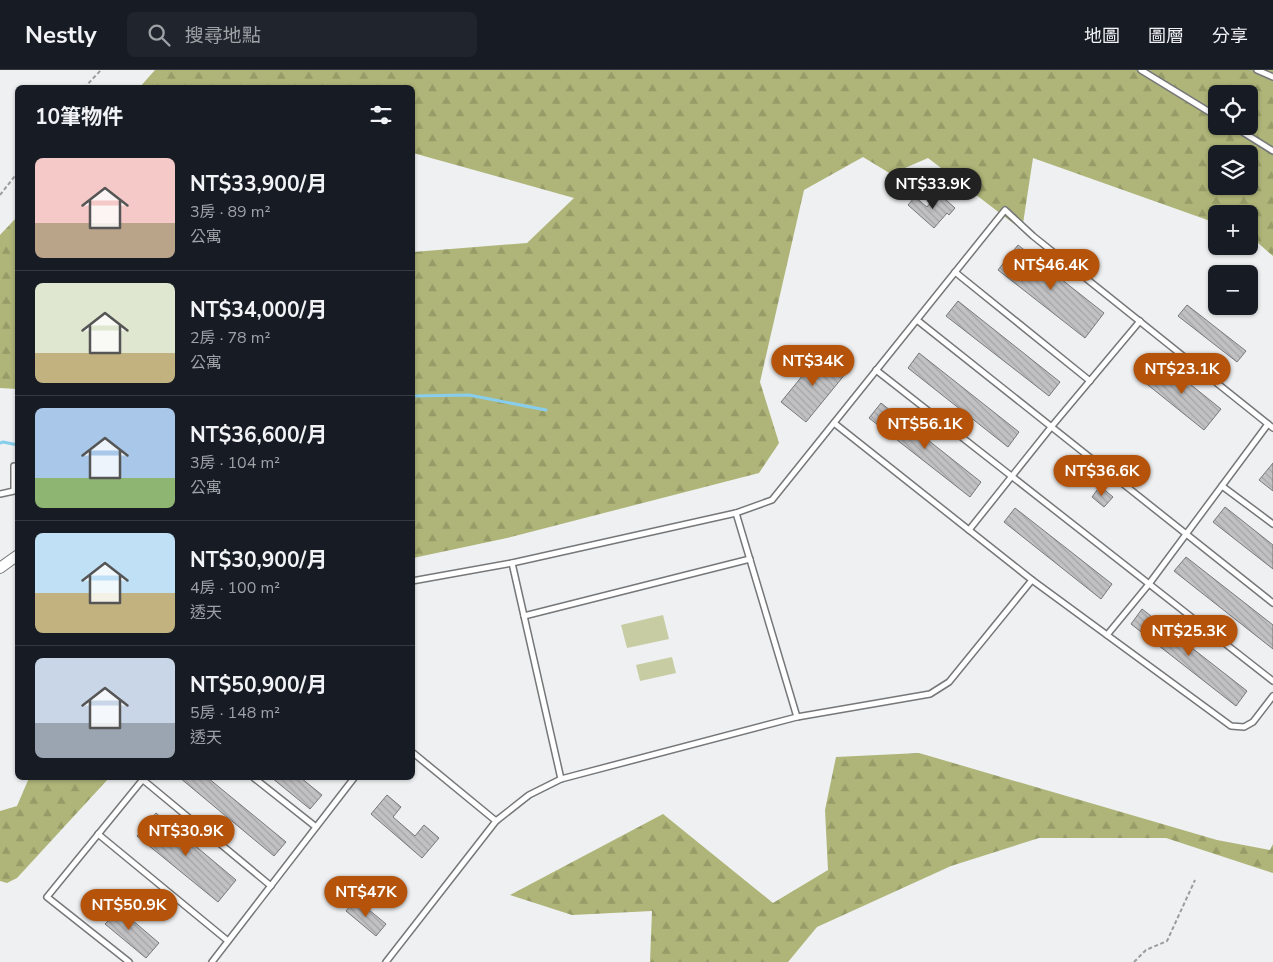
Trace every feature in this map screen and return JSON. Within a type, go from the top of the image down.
[{"type":"street","points":[[0,568],[15,557]]},
{"type":"lane","points":[[1141,70],[1208,111]]},
{"type":"lane","points":[[1257,70],[1273,78]]},
{"type":"lane","points":[[1247,135],[1273,151]]},
{"type":"lane","points":[[415,580],[512,563],[736,513],[772,500],[1005,210],[1032,236],[1273,428]]},
{"type":"lane","points":[[955,272],[1090,381]]},
{"type":"lane","points":[[917,320],[1273,603]]},
{"type":"lane","points":[[969,530],[1052,426],[1140,322]]},
{"type":"lane","points":[[876,370],[1273,682]]},
{"type":"lane","points":[[834,423],[1032,580],[1230,726],[1244,728],[1253,722],[1273,696]]},
{"type":"lane","points":[[1107,635],[1149,584],[1268,424]]},
{"type":"lane","points":[[0,494],[14,490],[14,466]]},
{"type":"lane","points":[[1222,486],[1273,524]]},
{"type":"lane","points":[[736,513],[797,717]]},
{"type":"lane","points":[[524,616],[750,559]]},
{"type":"lane","points":[[512,563],[561,779]]},
{"type":"lane","points":[[386,962],[496,820],[529,795],[561,779],[797,717],[930,694],[949,682],[1032,580]]},
{"type":"lane","points":[[415,754],[496,820]]},
{"type":"lane","points":[[129,962],[47,897],[141,780]]},
{"type":"lane","points":[[145,780],[271,886]]},
{"type":"lane","points":[[256,780],[316,828]]},
{"type":"lane","points":[[346,780],[350,783]]},
{"type":"lane","points":[[212,962],[352,780]]},
{"type":"lane","points":[[98,834],[228,941]]},
{"type":"path","points":[[87,85],[101,70]]},
{"type":"path","points":[[0,195],[15,176]]},
{"type":"path","points":[[1134,962],[1146,950],[1168,941],[1194,880]]},
{"type":"green space","points":[[155,70],[1273,70],[1273,256],[1258,243],[1258,205],[1208,205],[1208,220],[1033,158],[1022,230],[928,158],[891,174],[863,157],[804,190],[760,382],[779,443],[759,473],[507,538],[415,558],[415,252],[527,243],[574,198],[415,154],[415,85],[142,85]]},
{"type":"green space","points":[[15,219],[15,389],[0,388],[0,235]]},
{"type":"green space","points":[[663,615],[669,639],[627,648],[621,625]]},
{"type":"green space","points":[[672,657],[676,673],[640,681],[636,665]]},
{"type":"green space","points":[[919,753],[1217,840],[1270,850],[1273,844],[1273,873],[1166,838],[1039,838],[951,866],[817,927],[788,962],[650,962],[652,911],[572,915],[510,895],[663,814],[773,903],[828,870],[825,810],[836,757]]},
{"type":"green space","points":[[28,780],[107,780],[17,878],[7,883],[0,881],[0,811],[17,806]]},
{"type":"building","points":[[938,193],[955,208],[949,215],[947,213],[934,228],[908,205],[915,197],[927,207]]},
{"type":"building","points":[[1018,245],[1104,313],[1085,338],[998,270]]},
{"type":"building","points":[[958,301],[1060,382],[1049,396],[946,316]]},
{"type":"building","points":[[1187,305],[1246,351],[1237,362],[1178,316]]},
{"type":"building","points":[[821,353],[846,373],[806,422],[781,402],[803,375],[799,371],[807,360],[812,364]]},
{"type":"building","points":[[919,353],[1019,432],[1008,447],[908,368]]},
{"type":"building","points":[[1160,360],[1221,409],[1204,430],[1143,381]]},
{"type":"building","points":[[881,403],[981,482],[970,497],[869,418]]},
{"type":"building","points":[[1273,463],[1273,491],[1259,480]]},
{"type":"building","points":[[1100,486],[1113,497],[1104,507],[1092,497]]},
{"type":"building","points":[[1225,507],[1273,545],[1273,569],[1213,522]]},
{"type":"building","points":[[1015,508],[1112,584],[1101,599],[1004,522]]},
{"type":"building","points":[[1186,557],[1273,625],[1273,649],[1174,571]]},
{"type":"building","points":[[1142,609],[1247,691],[1236,706],[1131,624]]},
{"type":"building","points":[[182,780],[210,780],[286,842],[274,856]]},
{"type":"building","points":[[274,780],[303,780],[322,795],[310,809]]},
{"type":"building","points":[[387,795],[401,807],[393,817],[415,836],[424,825],[439,838],[422,858],[371,814]]},
{"type":"building","points":[[156,813],[236,880],[218,902],[137,836]]},
{"type":"building","points":[[356,899],[386,924],[376,936],[346,911]]},
{"type":"building","points":[[106,903],[116,912],[118,908],[159,943],[146,958],[105,924],[109,920],[99,910]]},
{"type":"waterway","points":[[415,396],[469,395],[546,410]]},
{"type":"waterway","points":[[0,443],[15,444]]}]
